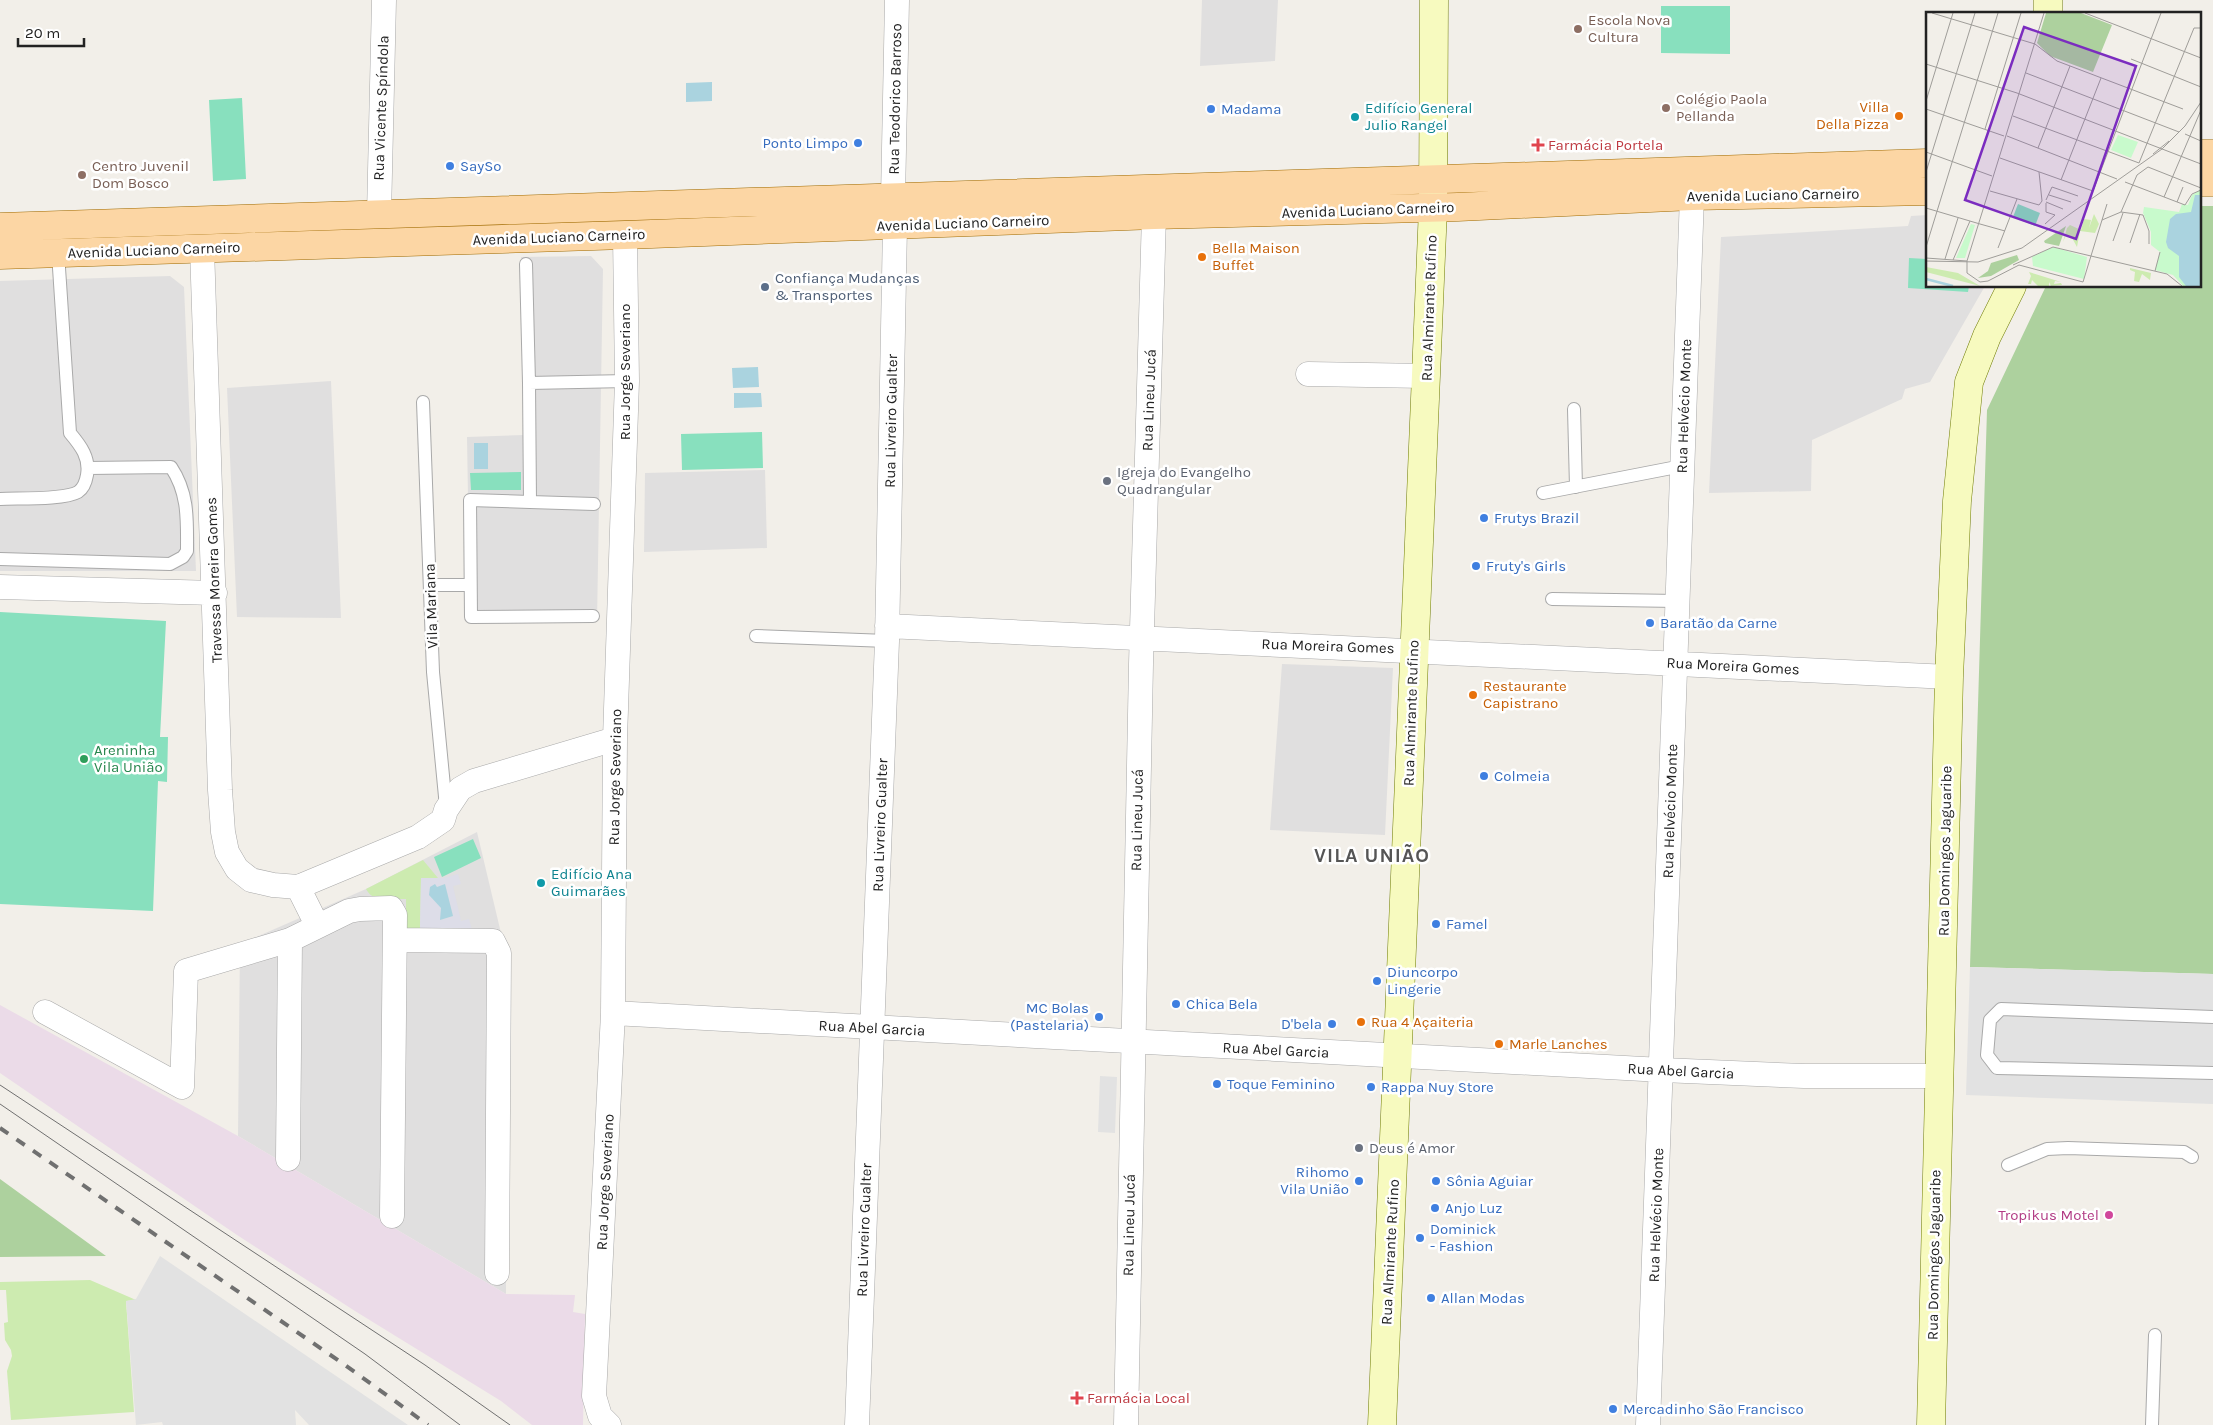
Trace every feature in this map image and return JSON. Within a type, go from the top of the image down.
[{"type":"main road","points":[[2200,154],[2213,154]]},
{"type":"main road","name":"Avenida Luciano Carneiro","points":[[0,227],[1926,163]]},
{"type":"main road","points":[[1840,166],[1841,193]]},
{"type":"main road","points":[[2200,182],[2213,182]]},
{"type":"main road","name":"Avenida Luciano Carneiro","points":[[0,254],[895,226],[1154,215],[1433,208],[1692,196],[1926,191]]},
{"type":"street","name":"Rua Vicente Spíndola","points":[[379,215],[384,0]]},
{"type":"street","name":"Rua Teodorico Barroso","points":[[893,198],[898,0]]},
{"type":"street","name":"Rua Almirante Rufino","points":[[1382,1425],[1433,208],[1434,0]]},
{"type":"street","name":"Rua Helvécio Monte","points":[[1648,1425],[1692,196]]},
{"type":"street","name":"Rua Lineu Jucá","points":[[1126,1425],[1141,638],[1154,215]]},
{"type":"street","name":"Rua Livreiro Gualter","points":[[857,1425],[887,634],[895,226]]},
{"type":"street","name":"Rua Jorge Severiano","points":[[603,1417],[594,1396],[613,1013],[615,739],[627,381],[625,235]]},
{"type":"street","name":"Travessa Moreira Gomes","points":[[202,248],[223,832],[227,852],[237,869],[251,880],[273,885],[298,886]]},
{"type":"street","name":"Rua Domingos Jaguaribe","points":[[1930,1425],[1949,677],[1957,501],[1968,382],[1987,336],[2011,288]]},
{"type":"street","points":[[1308,374],[1426,376]]},
{"type":"street","points":[[0,586],[215,593]]},
{"type":"street","name":"Rua Moreira Gomes","points":[[887,634],[1141,638],[1949,677]]},
{"type":"street","points":[[317,925],[298,886],[418,837],[443,820],[446,810],[460,789],[474,781],[615,739]]},
{"type":"street","points":[[45,1012],[182,1087],[186,971],[290,940],[317,925],[349,911],[360,908],[391,908],[395,915],[392,1216]]},
{"type":"street","points":[[288,1159],[290,940]]},
{"type":"street","points":[[395,940],[493,941],[499,953],[497,1273]]},
{"type":"street","name":"Rua Abel Garcia","points":[[613,1013],[1662,1070],[1804,1076],[1940,1076]]},
{"type":"lane","points":[[0,499],[69,496],[80,491],[86,482],[88,468],[86,455],[70,433],[58,253]]},
{"type":"lane","points":[[526,264],[530,502]]},
{"type":"lane","points":[[529,383],[627,381]]},
{"type":"lane","name":"Vila Mariana","points":[[422,402],[434,672],[446,810]]},
{"type":"lane","points":[[1574,409],[1576,487]]},
{"type":"lane","points":[[1543,493],[1682,466]]},
{"type":"lane","points":[[0,559],[170,564],[183,557],[187,552],[187,506],[179,479],[171,467],[88,468]]},
{"type":"lane","points":[[593,616],[472,617],[470,500],[594,504]]},
{"type":"lane","points":[[430,585],[465,585]]},
{"type":"lane","points":[[1552,599],[1677,601]]},
{"type":"lane","points":[[756,636],[887,634]]},
{"type":"lane","points":[[2213,1017],[2001,1009],[1990,1020],[1987,1055],[1997,1068],[2213,1073]]},
{"type":"lane","points":[[2008,1165],[2047,1149],[2068,1148],[2184,1152],[2192,1158]]},
{"type":"lane","points":[[2152,1425],[2156,1335]]},
{"type":"shaded area","points":[[1202,0],[1278,0],[1275,61],[1200,66]]},
{"type":"shaded area","points":[[1926,215],[1926,288],[1984,288],[1930,382],[1905,389],[1902,399],[1812,440],[1811,491],[1709,493],[1721,237],[1908,226],[1911,216]]},
{"type":"shaded area","points":[[591,256],[603,269],[597,622],[470,619],[467,437],[524,435],[521,257]]},
{"type":"shaded area","points":[[170,276],[184,287],[196,571],[0,571],[0,281]]},
{"type":"shaded area","points":[[331,381],[341,618],[237,617],[227,388]]},
{"type":"shaded area","points":[[765,470],[767,548],[644,552],[645,473]]},
{"type":"shaded area","points":[[1282,664],[1393,668],[1385,835],[1270,830]]},
{"type":"shaded area","points":[[477,832],[505,950],[506,1294],[238,1136],[240,944],[366,889]]},
{"type":"shaded area","points":[[458,874],[461,884],[453,886],[461,921],[469,919],[472,930],[420,930],[421,878],[444,878]],"holes":[[[445,884],[453,916],[441,920],[437,887]]]},
{"type":"shaded area","points":[[1970,967],[2213,974],[2213,1104],[1966,1095]]},
{"type":"shaded area","points":[[0,1005],[238,1136],[506,1294],[575,1295],[573,1312],[585,1314],[583,1425],[532,1425],[501,1401],[355,1311],[237,1235],[0,1073]]},
{"type":"shaded area","points":[[1100,1076],[1117,1077],[1115,1133],[1098,1132]]},
{"type":"shaded area","points":[[160,1256],[408,1425],[309,1425],[295,1410],[296,1425],[163,1425],[162,1422],[136,1425],[126,1301],[136,1299]]},
{"type":"green space","points":[[1661,6],[1730,6],[1730,54],[1661,53]]},
{"type":"green space","points":[[242,98],[246,179],[213,181],[209,100]]},
{"type":"green space","points":[[2200,206],[2213,206],[2213,974],[1970,967],[1987,410],[2045,288],[2200,288]]},
{"type":"green space","points":[[1909,258],[1926,259],[1926,288],[1969,288],[1968,292],[1908,288]]},
{"type":"green space","points":[[762,432],[763,468],[682,470],[681,434]]},
{"type":"green space","points":[[521,472],[521,490],[471,490],[470,473]]},
{"type":"green space","name":"Areninha Vila União","points":[[0,612],[166,621],[160,737],[168,737],[167,782],[158,781],[153,911],[0,904]]},
{"type":"green space","points":[[473,839],[481,858],[442,877],[434,857]]},
{"type":"green space","points":[[423,860],[438,878],[421,878],[420,930],[407,930],[406,899],[378,899],[369,894],[366,889]]},
{"type":"green space","points":[[0,1179],[106,1256],[0,1257]]},
{"type":"green space","points":[[90,1280],[136,1300],[126,1301],[134,1412],[11,1420],[7,1371],[12,1356],[5,1340],[4,1323],[8,1322],[6,1290],[0,1290],[0,1282]]},
{"type":"water","points":[[712,82],[712,101],[686,102],[686,83]]},
{"type":"water","points":[[758,367],[759,387],[733,388],[732,368]]},
{"type":"water","points":[[734,393],[761,393],[762,407],[734,408]]},
{"type":"water","points":[[474,443],[488,443],[488,469],[474,469]]},
{"type":"water","points":[[435,884],[437,887],[445,884],[453,916],[440,920],[441,908],[429,895],[430,887]]},
{"type":"tram line","points":[[0,1085],[425,1365],[510,1425]]},
{"type":"tram line","points":[[0,1104],[365,1354],[460,1425]]},
{"type":"railway","points":[[0,1128],[345,1365],[428,1425]]},
{"type":"place","name":"Escola Nova Cultura","points":[[1578,29]]},
{"type":"place","name":"Colégio Paola Pellanda","points":[[1666,108]]},
{"type":"place","name":"Madama","points":[[1211,109]]},
{"type":"place","name":"Villa Della Pizza","points":[[1899,116]]},
{"type":"place","name":"Edifício General Julio Rangel","points":[[1355,117]]},
{"type":"place","name":"Ponto Limpo","points":[[858,143]]},
{"type":"place","name":"Farmácia Portela","points":[[1538,145]]},
{"type":"place","name":"SaySo","points":[[450,166]]},
{"type":"place","name":"Centro Juvenil Dom Bosco","points":[[82,175]]},
{"type":"place","name":"Bella Maison Buffet","points":[[1202,257]]},
{"type":"place","name":"Confiança Mudanças & Transportes","points":[[765,287]]},
{"type":"place","name":"Igreja do Evangelho Quadrangular","points":[[1107,481]]},
{"type":"place","name":"Frutys Brazil","points":[[1484,518]]},
{"type":"place","name":"Fruty's Girls","points":[[1476,566]]},
{"type":"place","name":"Baratão da Carne","points":[[1650,623]]},
{"type":"place","name":"Restaurante Capistrano","points":[[1473,695]]},
{"type":"place","name":"Areninha Vila União","points":[[84,759]]},
{"type":"place","name":"Colmeia","points":[[1484,776]]},
{"type":"place","name":"Edifício Ana Guimarães","points":[[541,883]]},
{"type":"place","name":"Famel","points":[[1436,924]]},
{"type":"place","name":"Diuncorpo Lingerie","points":[[1377,981]]},
{"type":"place","name":"Chica Bela","points":[[1176,1004]]},
{"type":"place","name":"MC Bolas (Pastelaria)","points":[[1099,1017]]},
{"type":"place","name":"Rua 4 Açaiteria","points":[[1361,1022]]},
{"type":"place","name":"D'bela","points":[[1332,1024]]},
{"type":"place","name":"Marle Lanches","points":[[1499,1044]]},
{"type":"place","name":"Toque Feminino","points":[[1217,1084]]},
{"type":"place","name":"Rappa Nuy Store","points":[[1371,1087]]},
{"type":"place","name":"Deus é Amor","points":[[1359,1148]]},
{"type":"place","name":"Rihomo Vila União","points":[[1359,1181]]},
{"type":"place","name":"Sônia Aguiar","points":[[1436,1181]]},
{"type":"place","name":"Anjo Luz","points":[[1435,1208]]},
{"type":"place","name":"Tropikus Motel","points":[[2109,1215]]},
{"type":"place","name":"Dominick - Fashion","points":[[1420,1238]]},
{"type":"place","name":"Allan Modas","points":[[1431,1298]]},
{"type":"place","name":"Farmácia Local","points":[[1077,1398]]},
{"type":"place","name":"Mercadinho São Francisco","points":[[1613,1409]]},
{"type":"district","name":"VILA UNIÃO","points":[[1372,855]]}]
